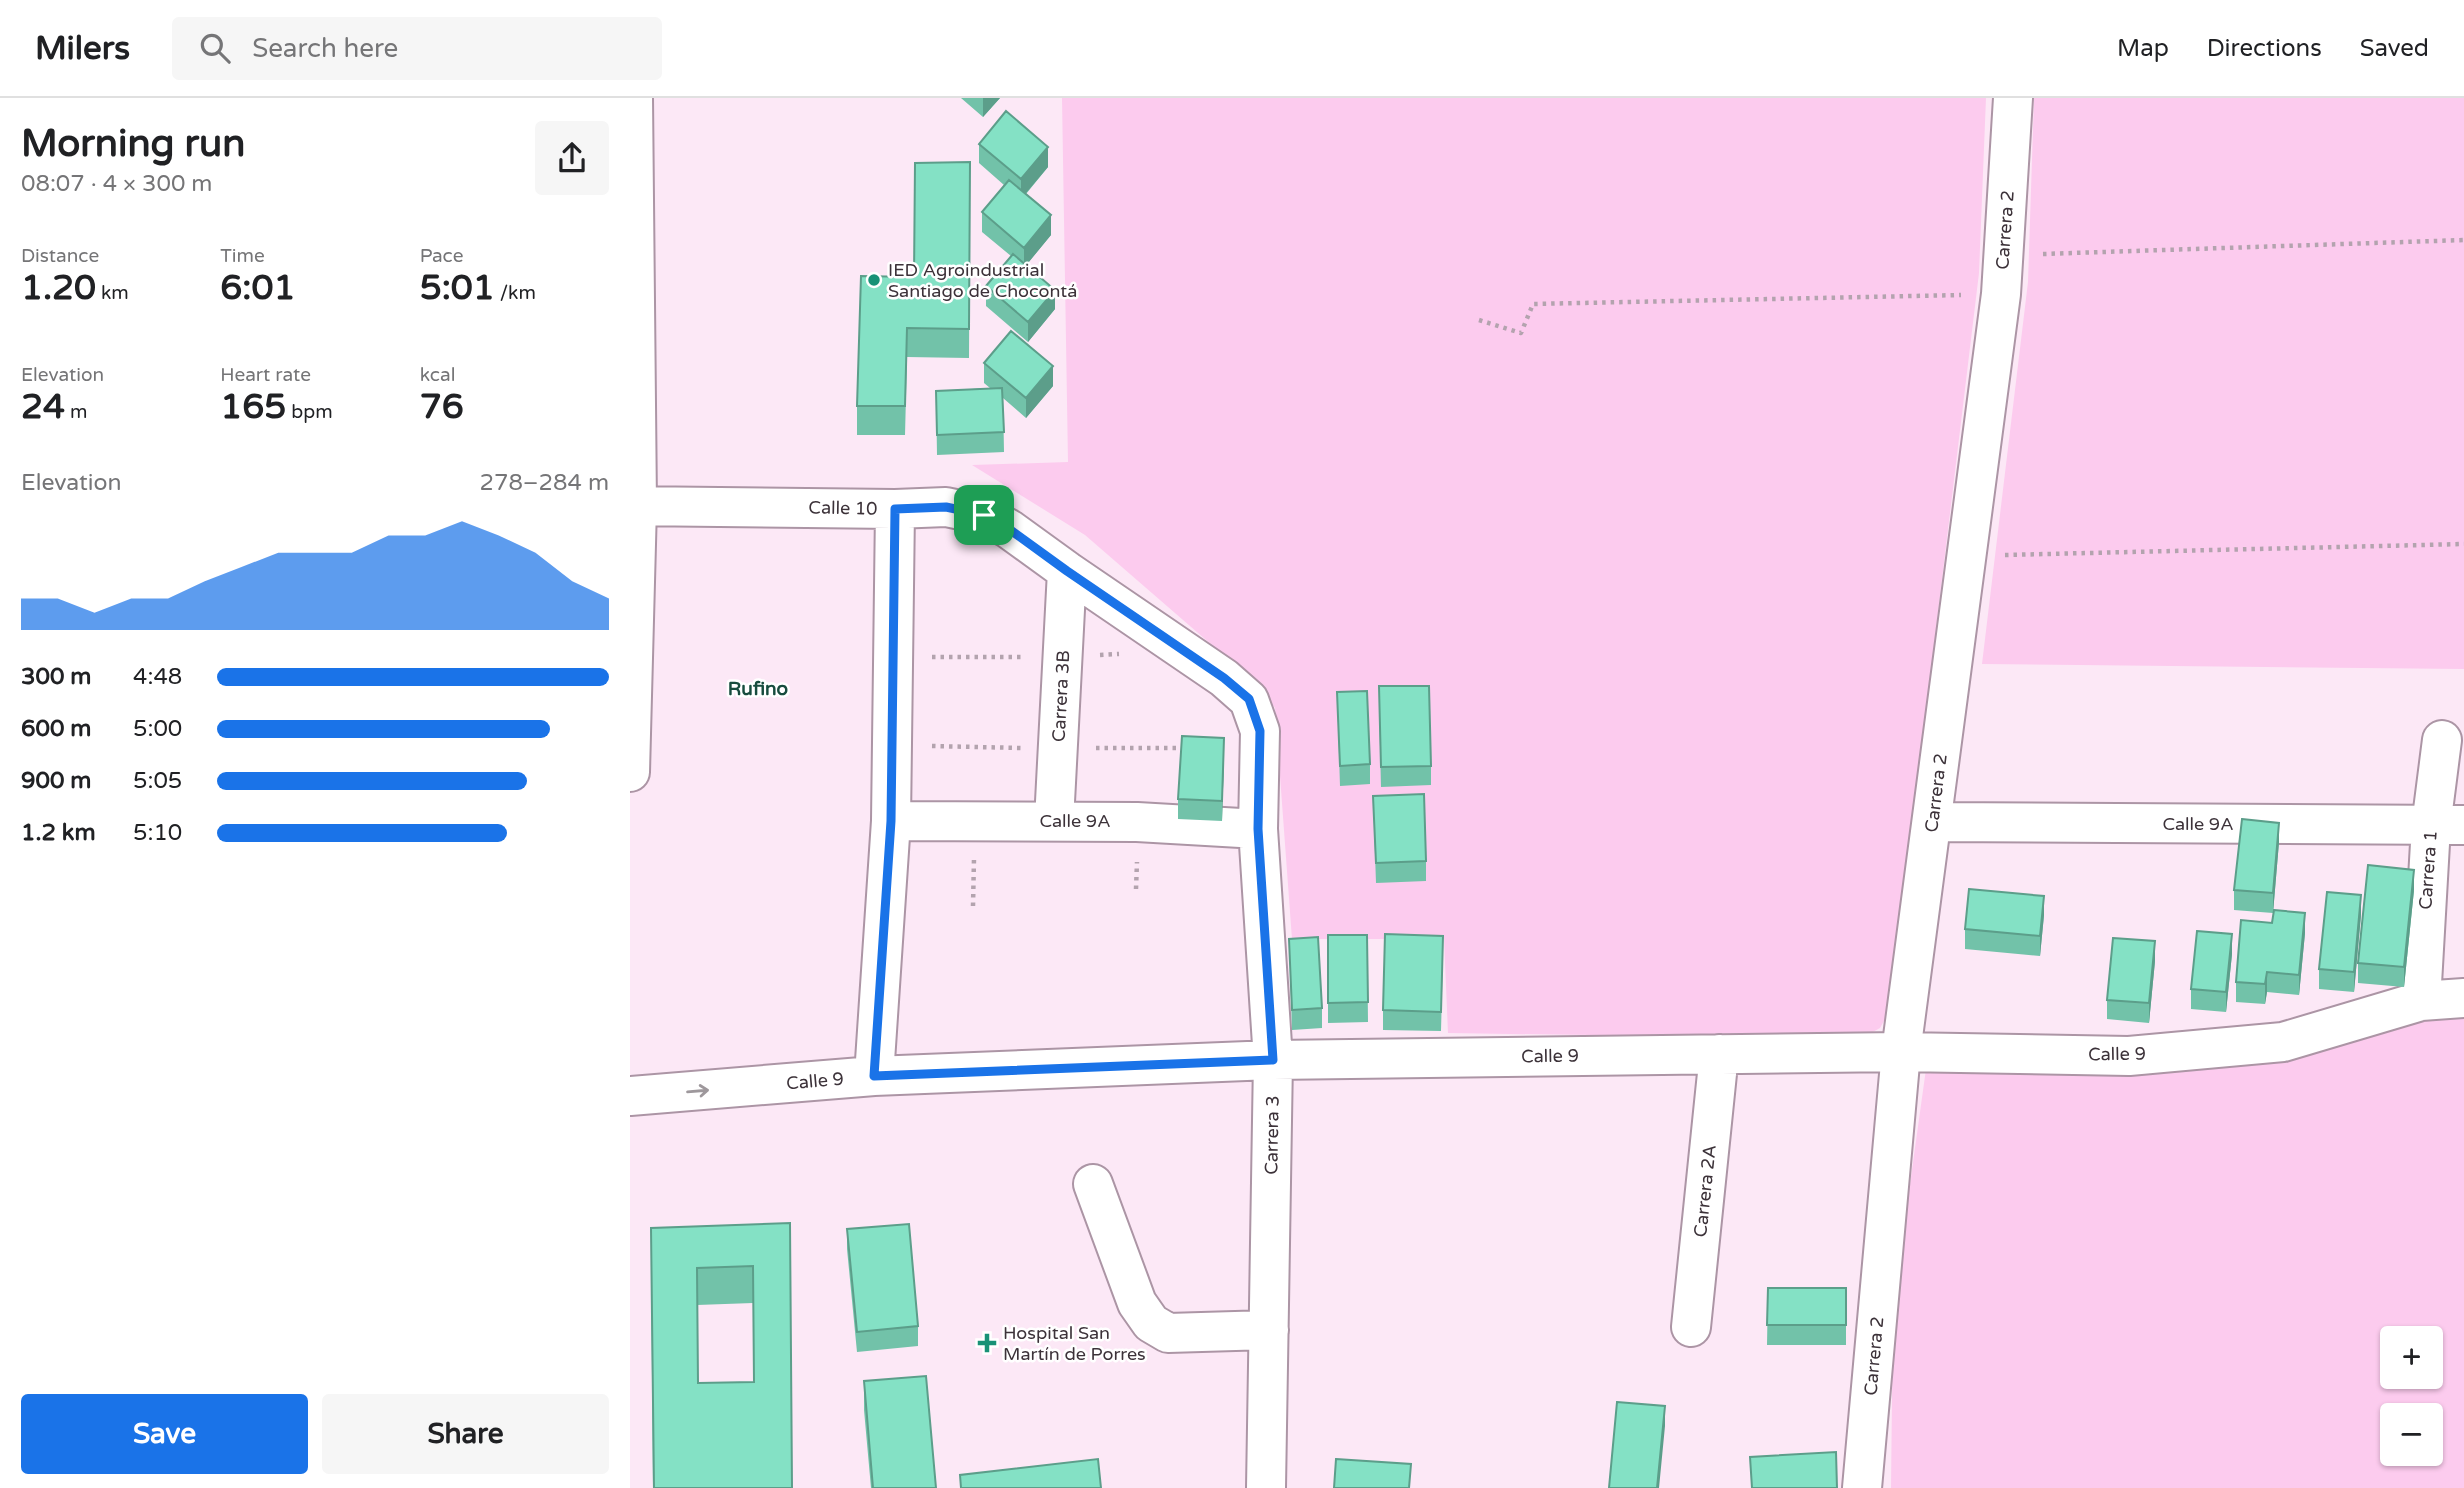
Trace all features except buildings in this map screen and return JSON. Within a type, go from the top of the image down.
[{"type":"street","points":[[630,772],[634,506],[634,98]]},
{"type":"street","name":"Carrera 2","points":[[1862,1488],[1901,1052],[2000,294],[2013,98]]},
{"type":"street","name":"Calle 10","points":[[634,506],[895,509],[946,507],[984,515],[1009,529],[1224,678],[1249,699]]},
{"type":"street","points":[[874,1076],[891,821],[895,509]]},
{"type":"street","name":"Carrera 3B","points":[[1054,821],[1067,571]]},
{"type":"street","name":"Carrera 3","points":[[1249,699],[1260,731],[1258,829],[1273,1060],[1266,1488]]},
{"type":"street","name":"Carrera 1","points":[[2421,1001],[2447,825],[2442,740]]},
{"type":"street","name":"Calle 9A","points":[[891,821],[1137,822],[1258,829]]},
{"type":"street","name":"Calle 9A","points":[[1932,822],[2447,825]]},
{"type":"street","name":"Calle 9","points":[[630,1096],[874,1076],[1273,1060],[1901,1052],[2129,1056],[2283,1042],[2421,1001],[2464,998]]},
{"type":"street","name":"Carrera 2A","points":[[1691,1327],[1719,1054]]},
{"type":"street","points":[[1093,1184],[1137,1303],[1151,1323],[1168,1333],[1269,1330]]},
{"type":"path","points":[[2004,255],[2464,240]]},
{"type":"path","points":[[1479,320],[1521,333],[1533,304],[2000,294]]},
{"type":"path","points":[[1966,556],[2464,544]]},
{"type":"shaded area","points":[[1062,98],[1986,98],[1979,273],[1890,1010],[1880,1028],[1860,1039],[1448,1033],[1444,939],[1292,939],[1275,708],[1258,685],[1085,535],[972,465],[1068,462]]},
{"type":"shaded area","points":[[2034,98],[2464,98],[2464,669],[1982,664],[2028,282]]},
{"type":"shaded area","points":[[2464,1012],[2464,1488],[1891,1488],[1893,1306],[1926,1069]]},
{"type":"place","name":"IED Agroindustrial Santiago de Chocontá","points":[[874,280]]},
{"type":"place","name":"Hospital San Martín de Porres","points":[[987,1343]]},
{"type":"district","name":"Rufino","points":[[758,689]]},
{"type":"route","points":[[946,507],[984,515],[1009,529],[1224,678],[1249,699],[1260,731],[1258,829],[1273,1060],[874,1076],[891,821],[895,509],[946,507]]}]
